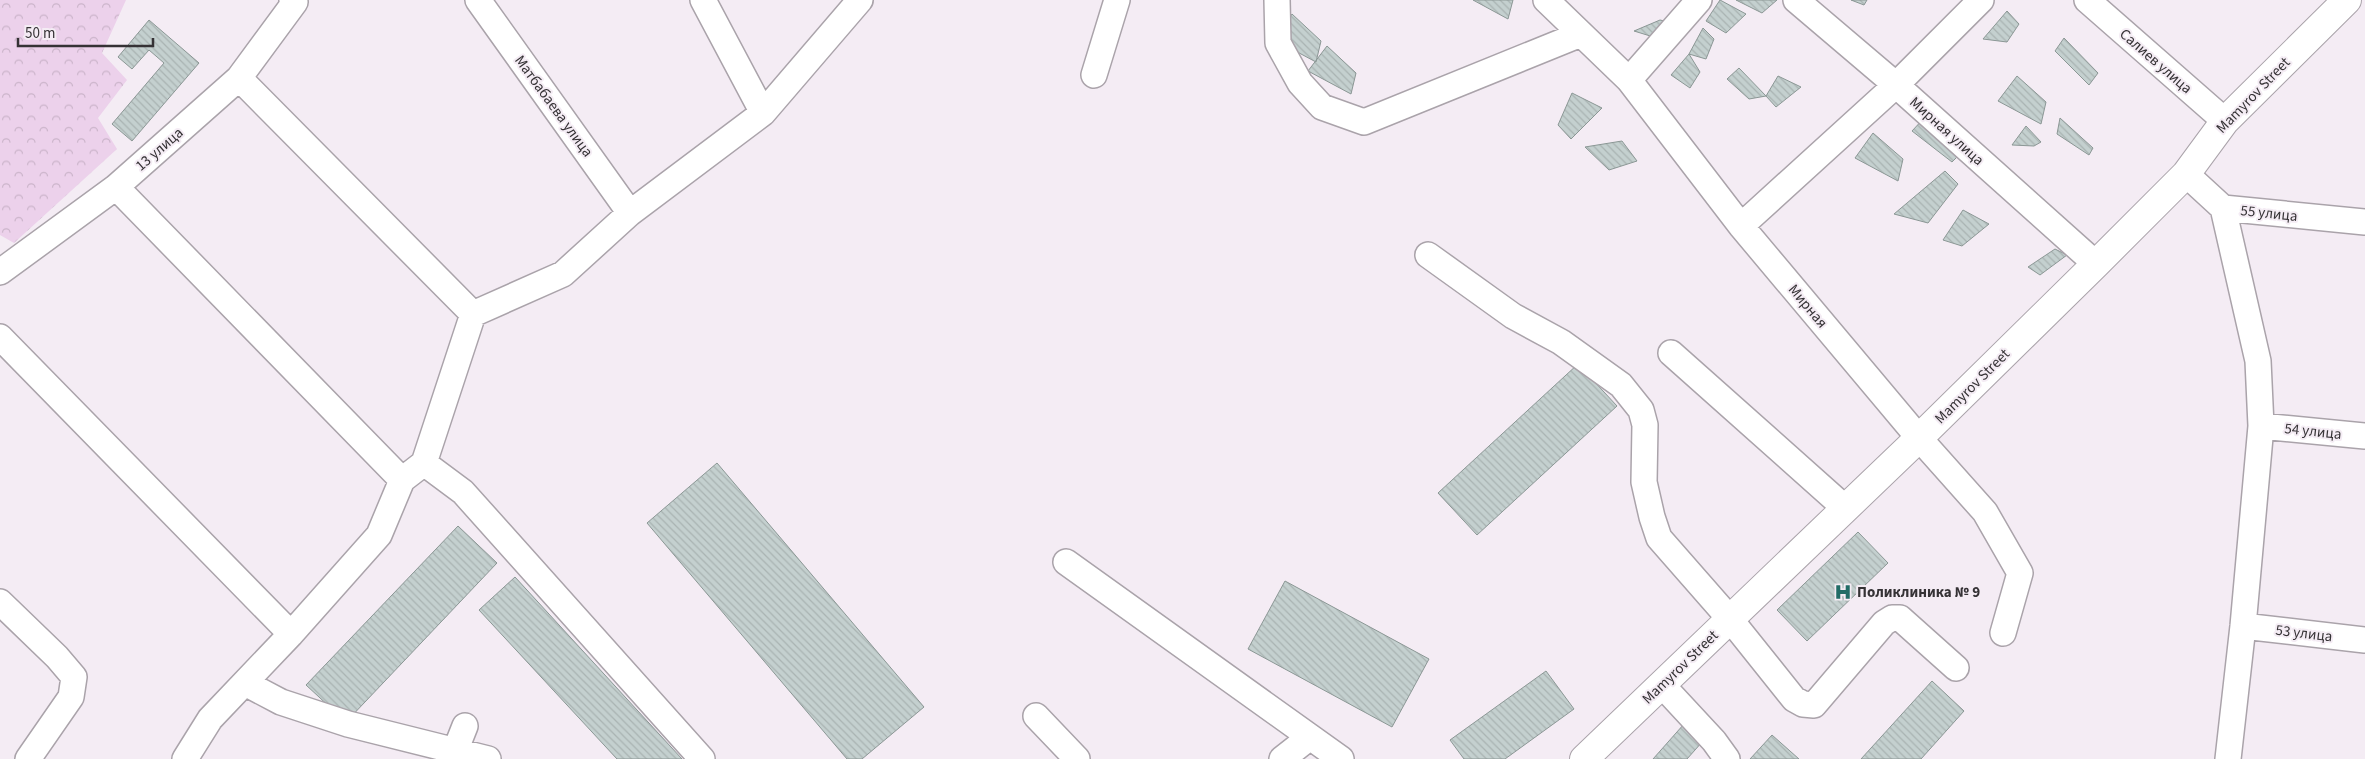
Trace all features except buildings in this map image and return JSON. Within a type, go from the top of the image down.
[{"type":"main road","name":"Mamyrov Street","points":[[1584,759],[1919,438],[2096,264],[2186,174],[2226,121],[2347,0]]},
{"type":"street","name":"Матбабаева улица","points":[[478,0],[630,213]]},
{"type":"street","points":[[703,0],[763,113]]},
{"type":"street","points":[[185,759],[210,719],[291,634],[379,535],[402,480],[424,463],[473,314],[563,274],[630,213],[763,113],[860,0]]},
{"type":"street","points":[[1094,75],[1117,0]]},
{"type":"street","points":[[1277,0],[1278,43],[1300,83],[1322,107],[1364,122],[1581,34]]},
{"type":"street","name":"Мирная","points":[[1546,0],[1629,80],[1742,226],[1919,438],[1985,512],[2020,572],[2002,633]]},
{"type":"street","points":[[1629,80],[1699,0]]},
{"type":"street","name":"Мирная улица","points":[[1796,0],[1896,85],[2096,264]]},
{"type":"street","points":[[1742,226],[1896,85],[1981,0]]},
{"type":"street","name":"Салиев улица","points":[[2087,0],[2226,121]]},
{"type":"street","name":"13 улица","points":[[0,272],[116,187],[239,78],[293,1]]},
{"type":"street","points":[[239,78],[473,314]]},
{"type":"street","name":"55 улица","points":[[2186,174],[2223,208],[2365,222]]},
{"type":"street","points":[[116,187],[402,480]]},
{"type":"street","points":[[2223,208],[2258,360],[2261,426],[2243,626],[2228,759]]},
{"type":"street","points":[[1428,255],[1513,316],[1561,342],[1621,385],[1641,410],[1643,418],[1645,436],[1644,482],[1659,538],[1730,618],[1794,699],[1803,704],[1814,705],[1884,623],[1892,618],[1900,618],[1956,668]]},
{"type":"street","points":[[0,337],[291,634]]},
{"type":"street","points":[[1671,353],[1845,508]]},
{"type":"street","name":"54 улица","points":[[2261,426],[2365,436]]},
{"type":"street","points":[[424,463],[462,492],[702,759]]},
{"type":"street","points":[[1066,562],[1341,759]]},
{"type":"street","points":[[0,602],[57,657],[74,677],[70,697],[28,759]]},
{"type":"street","name":"53 улица","points":[[2243,626],[2365,640]]},
{"type":"street","points":[[245,682],[281,702],[348,724],[453,755],[488,759]]},
{"type":"street","points":[[1662,685],[1714,741],[1727,759]]},
{"type":"street","points":[[1036,716],[1077,759]]},
{"type":"street","points":[[453,755],[465,726]]},
{"type":"street","points":[[1282,759],[1310,737]]},
{"type":"green space","points":[[0,0],[126,0],[102,53],[127,80],[98,118],[117,149],[14,243],[0,235]]},
{"type":"place","name":"Поликлиника № 9","points":[[1843,592]]}]
